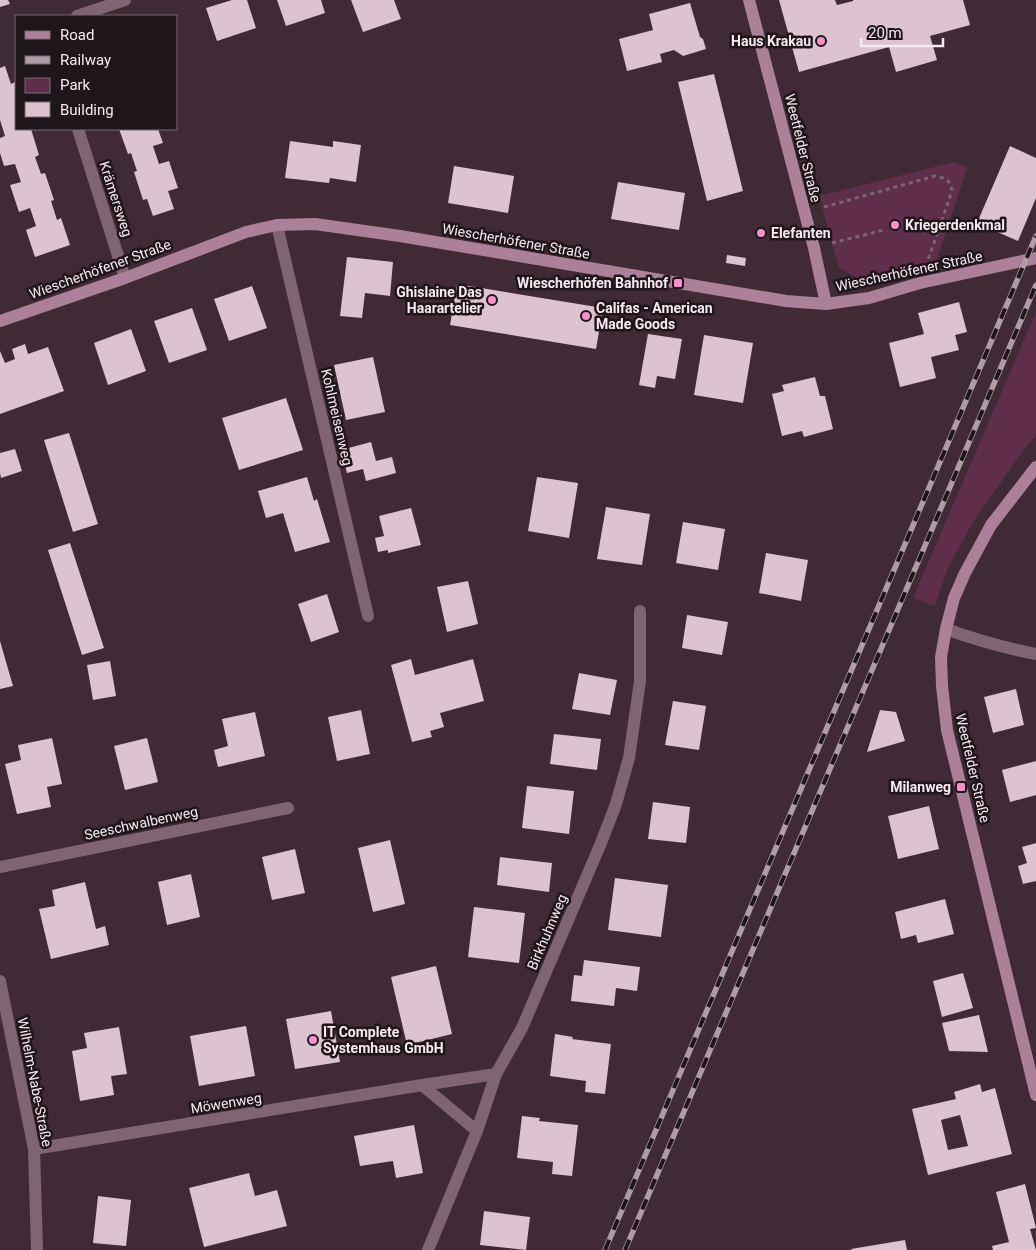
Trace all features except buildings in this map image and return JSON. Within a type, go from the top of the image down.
[{"type":"street","points":[[80,15],[125,0]]},
{"type":"street","name":"Weetfelder Straße","points":[[749,0],[814,248],[826,304]]},
{"type":"street","name":"Krämersweg","points":[[78,130],[125,278]]},
{"type":"street","name":"Wiescherhöfener Straße","points":[[0,321],[125,278],[246,232],[277,225],[315,224],[400,236],[786,301],[826,304],[869,298],[920,283],[1036,258]]},
{"type":"street","name":"Kohlmeisenweg","points":[[277,225],[368,616]]},
{"type":"street","name":"Weetfelder Straße","points":[[1036,467],[991,525],[965,573],[954,598],[941,657],[947,730],[1036,1095]]},
{"type":"street","name":"Birkhuhnweg","points":[[428,1250],[477,1131],[496,1074],[522,1028],[616,804],[629,758],[640,681],[640,612]]},
{"type":"street","points":[[946,629],[981,642],[1036,654]]},
{"type":"street","name":"Seeschwalbenweg","points":[[0,867],[288,808]]},
{"type":"street","name":"Wilhelm-Nabe-Straße","points":[[0,981],[34,1149],[37,1250]]},
{"type":"street","name":"Möwenweg","points":[[34,1149],[496,1074]]},
{"type":"street","points":[[422,1085],[477,1131]]},
{"type":"path","points":[[804,212],[934,176],[946,179],[951,184],[952,191],[920,283]]},
{"type":"path","points":[[814,248],[884,230]]},
{"type":"green space","points":[[954,162],[967,168],[936,263],[859,279],[839,268],[819,196]]},
{"type":"green space","points":[[1036,312],[1036,435],[973,522],[948,568],[935,606],[913,598]]},
{"type":"railway","points":[[605,1250],[1036,236]]},
{"type":"railway","points":[[625,1250],[1036,285]]},
{"type":"place","name":"Haus Krakau","points":[[821,41]]},
{"type":"place","name":"Kriegerdenkmal","points":[[895,225]]},
{"type":"place","name":"Elefanten","points":[[761,233]]},
{"type":"place","name":"Wiescherhöfen Bahnhof","points":[[678,283]]},
{"type":"place","name":"Ghislaine Das Haarartelier","points":[[492,300]]},
{"type":"place","name":"Califas - American Made Goods","points":[[586,316]]},
{"type":"place","name":"Milanweg","points":[[961,787]]},
{"type":"place","name":"IT Complete Systemhaus GmbH","points":[[313,1040]]}]
